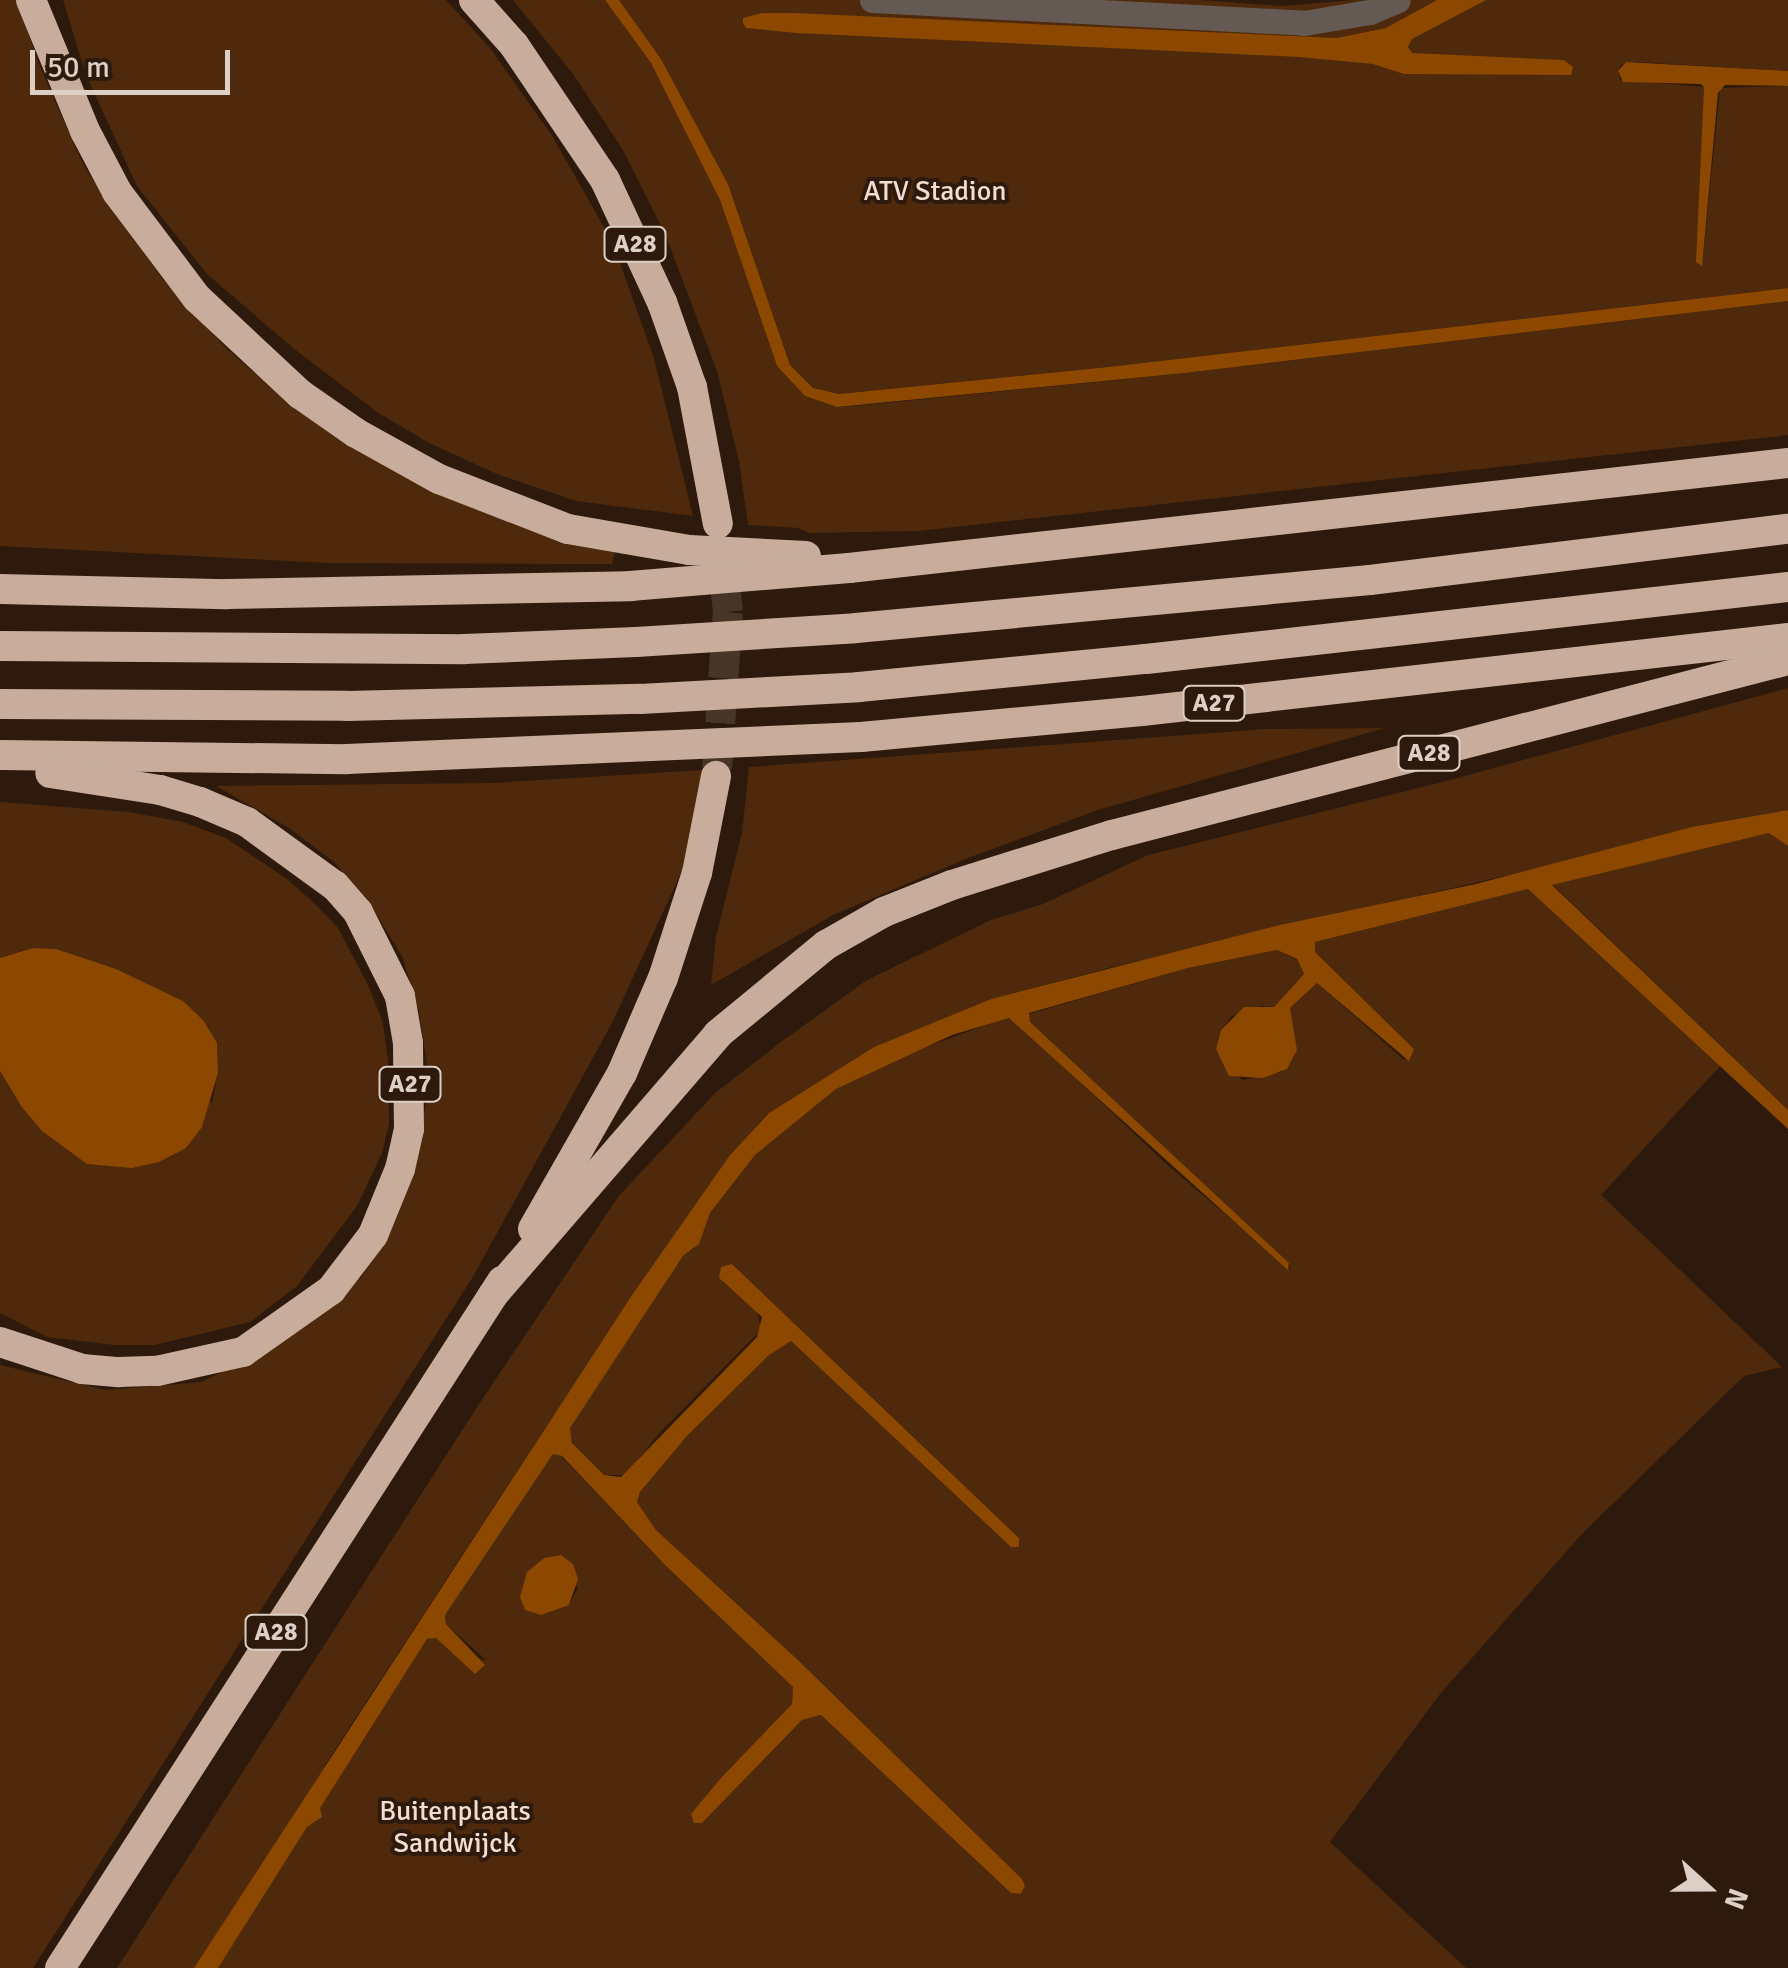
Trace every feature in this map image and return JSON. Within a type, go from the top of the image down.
[{"type":"highway","points":[[32,0],[85,131],[117,192],[154,246],[234,336],[300,394],[356,433],[439,479],[568,528],[689,550],[898,562]]},
{"type":"highway","name":"A28","points":[[474,0],[514,45],[605,180],[662,302],[692,387],[718,524]]},
{"type":"highway","points":[[0,589],[227,594],[630,586],[898,562],[1788,463]]},
{"type":"highway","points":[[0,646],[464,649],[856,628],[1370,580],[1788,529]]},
{"type":"highway","name":"A27","points":[[0,704],[347,706],[640,698],[859,686],[1146,660],[1788,586]]},
{"type":"highway","name":"A27","points":[[0,755],[348,759],[861,737],[1142,711],[1788,638]]},
{"type":"highway","name":"A28","points":[[492,1296],[718,1034],[826,945],[884,912],[983,874],[1112,835],[1788,660]]},
{"type":"highway","name":"A27","points":[[0,755],[49,773],[160,790],[200,802],[247,822],[305,861],[358,912],[382,953],[400,996],[410,1088],[400,1169],[374,1235],[331,1290],[243,1352],[156,1371],[82,1370],[0,1342]]},
{"type":"highway","name":"A28","points":[[60,1968],[492,1296],[580,1152],[656,994],[697,873],[716,776]]},
{"type":"street","points":[[872,0],[1304,23],[1370,12],[1398,0]]},
{"type":"green space","points":[[0,0],[17,0],[38,62],[81,160],[105,200],[162,278],[226,348],[288,403],[615,551],[612,564],[327,563],[0,546]]},
{"type":"green space","points":[[63,0],[446,0],[490,48],[551,134],[612,241],[654,358],[693,516],[576,501],[497,474],[429,443],[377,412],[293,348],[207,274],[137,186],[86,75]]},
{"type":"green space","points":[[513,0],[605,0],[651,63],[701,159],[720,200],[777,366],[805,396],[837,407],[1185,373],[1788,301],[1788,435],[919,531],[809,533],[799,528],[748,525],[739,461],[717,371],[665,234],[623,150],[573,74]]},
{"type":"green space","name":"ATV Stadion","points":[[619,0],[1200,0],[1281,6],[1354,0],[1788,0],[1788,71],[1637,62],[1622,64],[1618,71],[1620,80],[1704,87],[1702,266],[1720,88],[1788,86],[1788,288],[1108,367],[839,394],[813,388],[790,365],[728,184],[661,59]]},
{"type":"green space","name":"Buitenplaats Sandwijck","points":[[1788,688],[1788,810],[1108,968],[991,999],[874,1047],[769,1113],[730,1155],[632,1295],[323,1768],[405,1674],[427,1639],[436,1638],[452,1653],[486,1660],[446,1624],[445,1615],[552,1454],[559,1454],[665,1565],[793,1687],[792,1704],[691,1814],[702,1823],[802,1720],[821,1715],[1011,1893],[1021,1894],[1025,1886],[1022,1879],[798,1660],[656,1530],[637,1502],[640,1492],[687,1436],[768,1356],[791,1341],[1011,1547],[1019,1547],[1019,1538],[732,1264],[722,1282],[757,1310],[761,1330],[662,1430],[625,1475],[604,1475],[574,1447],[569,1428],[683,1256],[695,1248],[710,1213],[755,1155],[836,1089],[910,1053],[1005,1018],[1016,1021],[1165,1163],[1290,1269],[1289,1263],[1030,1022],[1029,1014],[1188,968],[1277,950],[1297,960],[1304,974],[1274,1007],[1260,1006],[1232,1016],[1221,1030],[1216,1049],[1242,1080],[1282,1072],[1295,1035],[1289,1024],[1290,1008],[1317,983],[1404,1060],[1414,1049],[1315,952],[1315,942],[1528,889],[1720,1066],[1601,1195],[1782,1367],[1744,1376],[1582,1534],[1440,1694],[1330,1842],[1466,1968],[117,1968],[479,1404],[618,1197],[715,1093],[867,980],[991,920],[1043,904],[1148,855],[1450,780]],"holes":[[[544,1558],[578,1588],[569,1605],[527,1572]]]},
{"type":"green space","points":[[1385,728],[1098,810],[968,858],[833,915],[711,985],[716,937],[742,833],[749,767],[1266,729]]},
{"type":"green space","points":[[703,770],[686,862],[612,1023],[474,1275],[33,1968],[0,1968],[0,1365],[105,1390],[201,1382],[260,1354],[315,1319],[362,1276],[397,1217],[420,1147],[429,1078],[419,1011],[402,956],[367,899],[334,862],[289,828],[216,786],[493,783]]},
{"type":"green space","points":[[0,802],[129,812],[183,822],[226,838],[287,879],[316,905],[338,928],[369,987],[383,1023],[388,1060],[389,1124],[382,1153],[357,1206],[297,1286],[250,1322],[155,1345],[114,1345],[47,1337],[0,1313],[0,1071],[21,1106],[212,1102],[218,1073],[217,1043],[183,1001],[56,949],[33,948],[0,958]]},
{"type":"green space","points":[[1769,833],[1788,846],[1788,1110],[1552,884]]},
{"type":"shaded area","points":[[605,0],[619,0],[661,59],[728,184],[790,365],[813,388],[839,394],[1108,367],[1788,288],[1788,301],[1185,373],[837,407],[805,396],[777,366],[720,200],[651,63]]},
{"type":"shaded area","points":[[1437,0],[1486,0],[1412,39],[1408,47],[1412,53],[1564,60],[1573,67],[1571,75],[1404,74],[1373,64],[1299,57],[796,33],[746,28],[743,23],[743,18],[762,13],[795,13],[1337,38],[1386,28]]},
{"type":"shaded area","points":[[1626,62],[1788,71],[1788,86],[1725,85],[1718,93],[1702,266],[1696,262],[1704,87],[1623,82],[1618,71]]},
{"type":"shaded area","points":[[1788,810],[1788,846],[1769,833],[1552,885],[1788,1110],[1788,1129],[1528,889],[1315,942],[1315,952],[1414,1049],[1409,1061],[1317,983],[1290,1008],[1297,1050],[1287,1069],[1263,1078],[1229,1076],[1216,1049],[1221,1030],[1244,1007],[1274,1007],[1304,974],[1297,959],[1277,950],[1188,968],[1029,1013],[1030,1022],[1289,1263],[1288,1270],[1009,1018],[952,1035],[836,1089],[755,1155],[710,1213],[699,1244],[683,1256],[570,1428],[572,1443],[604,1475],[621,1477],[757,1337],[762,1317],[719,1278],[721,1267],[732,1264],[1019,1538],[1019,1547],[1011,1547],[791,1341],[768,1356],[687,1436],[640,1492],[637,1502],[656,1530],[798,1660],[1022,1879],[1025,1886],[1021,1894],[1011,1893],[821,1715],[802,1720],[702,1823],[694,1823],[691,1814],[792,1704],[793,1687],[665,1565],[562,1456],[553,1454],[445,1615],[446,1624],[485,1665],[475,1674],[436,1638],[427,1639],[320,1808],[322,1817],[307,1827],[218,1968],[194,1968],[632,1295],[730,1155],[769,1113],[874,1047],[991,999],[1280,925],[1476,884],[1692,827]]},
{"type":"shaded area","points":[[33,948],[56,949],[116,969],[183,1001],[203,1020],[217,1043],[218,1073],[202,1127],[186,1148],[159,1162],[132,1168],[87,1164],[42,1131],[21,1106],[0,1071],[0,958]]},
{"type":"shaded area","points":[[561,1555],[573,1564],[578,1579],[569,1605],[541,1615],[525,1610],[520,1597],[527,1572],[544,1558]]},
{"type":"tunnel","points":[[717,768],[728,612],[722,555]]}]
